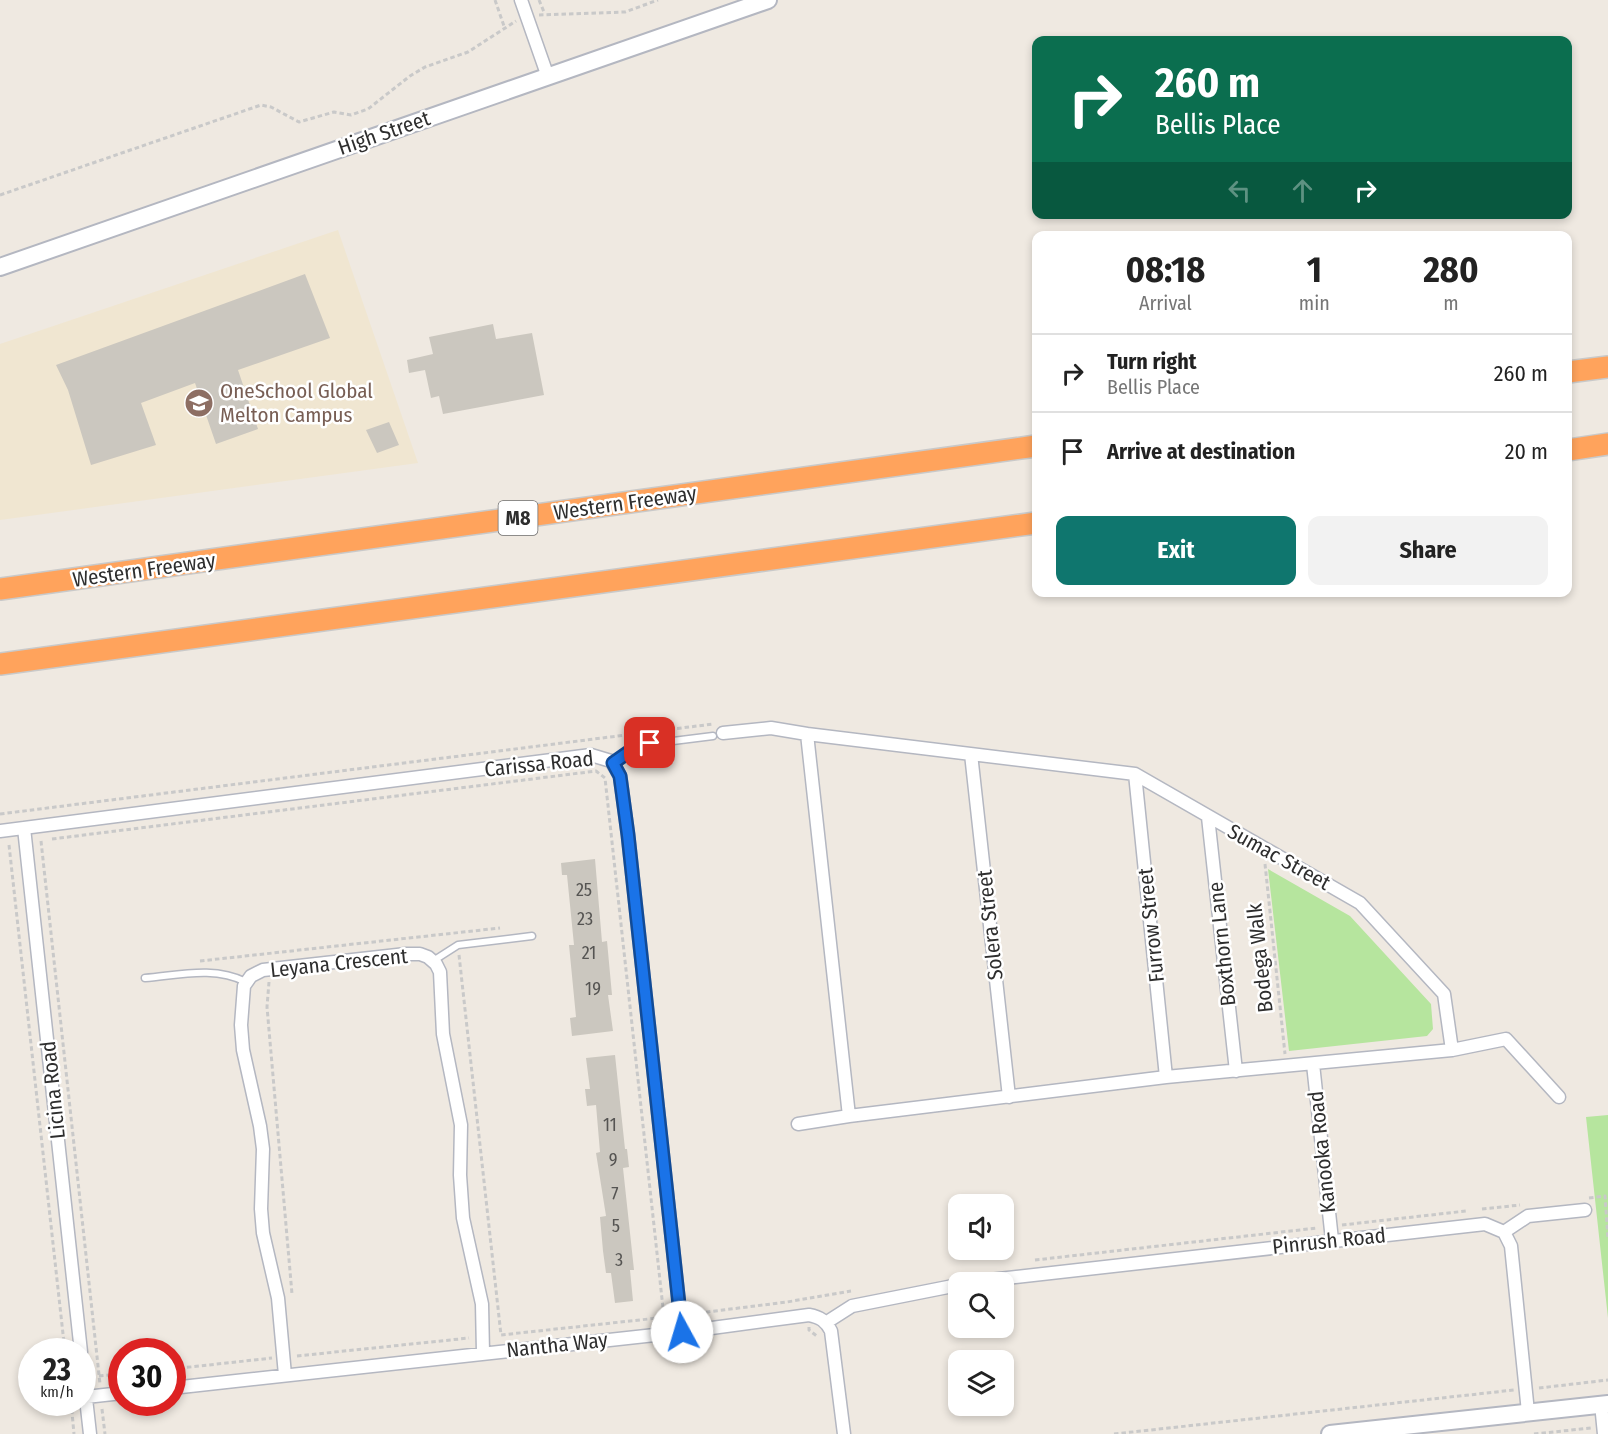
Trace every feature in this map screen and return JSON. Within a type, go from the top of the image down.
[{"type":"highway","points":[[1572,372],[1608,367]]},
{"type":"highway","points":[[1572,449],[1608,444]]},
{"type":"highway","name":"Western Freeway","points":[[0,589],[1032,447]]},
{"type":"highway","points":[[0,664],[1032,524]]},
{"type":"main road","name":"High Street","points":[[0,267],[768,0]]},
{"type":"main road","points":[[1330,1434],[1605,1404]]},
{"type":"street","points":[[521,0],[548,77]]},
{"type":"street","name":"Sumac Street","points":[[717,731],[771,728],[1135,774],[1360,903],[1444,994],[1452,1050]]},
{"type":"street","points":[[807,734],[849,1116]]},
{"type":"street","name":"Solera Street","points":[[971,754],[1009,1097]]},
{"type":"street","name":"Carissa Road","points":[[0,831],[591,755],[601,756],[613,763],[620,776],[628,835],[682,1332]]},
{"type":"street","name":"Furrow Street","points":[[1135,774],[1166,1077]]},
{"type":"street","name":"Boxthorn Lane","points":[[1208,817],[1236,1071]]},
{"type":"street","name":"Licina Road","points":[[24,828],[79,1338]]},
{"type":"street","name":"Leyana Crescent","points":[[285,1376],[278,1298],[263,1233],[261,1126],[243,1050],[242,994],[247,982],[255,973],[277,968],[420,954],[434,961],[440,972],[443,1034],[459,1104],[461,1125],[462,1207],[482,1304],[483,1353]]},
{"type":"street","points":[[798,1124],[1166,1077],[1452,1050],[1506,1039],[1559,1097]]},
{"type":"street","name":"Kanooka Road","points":[[1313,1064],[1332,1240]]},
{"type":"street","points":[[1528,1412],[1511,1246],[1504,1232],[1528,1216],[1585,1204]]},
{"type":"street","name":"Pinrush Road","points":[[1014,1277],[1485,1224],[1504,1232]]},
{"type":"street","points":[[844,1434],[834,1342],[827,1322],[852,1306],[948,1287]]},
{"type":"street","name":"Nantha Way","points":[[186,1387],[682,1332],[810,1315],[827,1322]]},
{"type":"street","points":[[96,1396],[108,1394]]},
{"type":"street","points":[[1604,1430],[1605,1404]]},
{"type":"street","points":[[88,1416],[90,1434]]},
{"type":"lane","points":[[613,763],[641,746],[717,731]]},
{"type":"lane","points":[[434,961],[458,945],[532,936]]},
{"type":"lane","points":[[145,978],[214,971],[247,982]]},
{"type":"path","points":[[495,0],[505,29]]},
{"type":"path","points":[[539,0],[544,13]]},
{"type":"path","points":[[0,195],[261,105],[271,107],[299,122],[334,112],[356,113],[372,106],[392,88],[425,67],[468,52],[505,29],[511,22],[544,13],[566,15],[625,12],[658,0]]},
{"type":"path","points":[[0,814],[717,731]]},
{"type":"path","points":[[0,846],[596,771],[605,778],[664,1317]]},
{"type":"path","points":[[41,841],[105,1434]]},
{"type":"path","points":[[9,845],[63,1338]]},
{"type":"path","name":"Bodega Walk","points":[[1263,847],[1286,1067]]},
{"type":"path","points":[[200,961],[510,927]]},
{"type":"path","points":[[456,933],[501,1335]]},
{"type":"path","points":[[277,968],[278,979],[268,983],[267,1007],[292,1298]]},
{"type":"path","points":[[1585,1204],[1605,1196],[1608,1238]]},
{"type":"path","points":[[1030,1261],[1530,1204]]},
{"type":"path","points":[[186,1367],[680,1316],[810,1299],[858,1290]]},
{"type":"path","points":[[810,1299],[809,1330],[819,1338]]},
{"type":"path","points":[[99,1376],[108,1375]]},
{"type":"path","points":[[1113,1434],[1608,1380]]},
{"type":"path","points":[[72,1416],[74,1434]]},
{"type":"path","points":[[1534,1434],[1583,1428],[1604,1430]]},
{"type":"path","points":[[1583,1428],[1584,1434]]},
{"type":"shaded area","name":"OneSchool Global Melton Campus","points":[[338,230],[418,463],[0,520],[0,344]]},
{"type":"green space","points":[[1268,869],[1350,916],[1431,1004],[1433,1029],[1427,1036],[1289,1051]]},
{"type":"green space","points":[[1608,1115],[1608,1318],[1586,1117]]},
{"type":"building","points":[[305,274],[330,338],[238,370],[258,429],[216,444],[195,383],[141,403],[156,445],[91,465],[68,390],[56,365]]},
{"type":"building","points":[[493,324],[496,339],[532,333],[544,395],[443,414],[439,396],[431,398],[425,370],[409,373],[407,360],[433,354],[429,337]]},
{"type":"building","points":[[389,422],[399,445],[377,453],[366,430]]},
{"type":"building","points":[[595,859],[602,942],[607,941],[612,995],[608,995],[613,1031],[572,1036],[570,1018],[576,1017],[569,945],[574,945],[567,875],[562,875],[561,863]]},
{"type":"building","points":[[615,1055],[629,1167],[623,1168],[634,1270],[630,1270],[633,1301],[615,1303],[611,1273],[606,1273],[603,1251],[600,1217],[606,1216],[596,1153],[600,1152],[596,1105],[587,1106],[585,1089],[590,1089],[586,1058]]},
{"type":"place","name":"OneSchool Global Melton Campus","points":[[199,403]]},
{"type":"route","points":[[650,743],[633,749],[613,763],[620,776],[628,835],[682,1332]]}]
